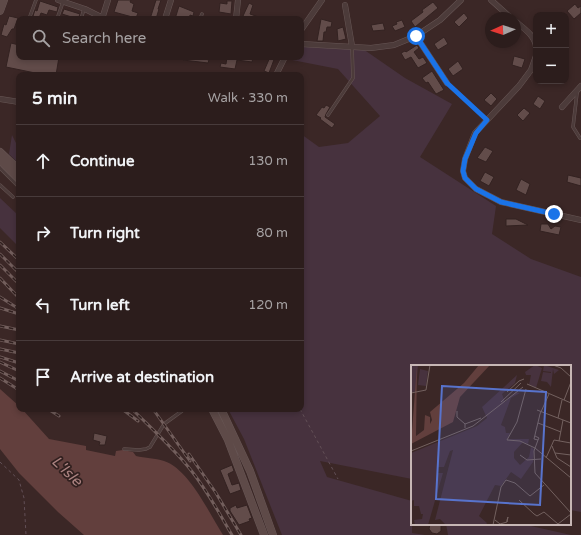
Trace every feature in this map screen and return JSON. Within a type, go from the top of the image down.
[{"type":"main road","points":[[0,11],[4,0]]},
{"type":"main road","points":[[0,152],[16,167]]},
{"type":"main road","points":[[0,160],[16,176]]},
{"type":"main road","points":[[214,412],[228,440],[264,535]]},
{"type":"main road","points":[[222,412],[250,471],[273,535]]},
{"type":"street","points":[[62,0],[99,16]]},
{"type":"street","points":[[104,16],[108,0]]},
{"type":"street","points":[[166,16],[171,0]]},
{"type":"street","points":[[236,16],[238,0]]},
{"type":"street","points":[[304,26],[322,0]]},
{"type":"street","points":[[304,44],[371,48],[394,45],[416,36],[440,20],[461,0]]},
{"type":"street","points":[[491,0],[504,12]]},
{"type":"street","points":[[345,5],[352,46]]},
{"type":"street","points":[[521,26],[533,38]]},
{"type":"street","points":[[416,36],[447,83]]},
{"type":"street","points":[[278,72],[284,60]]},
{"type":"street","points":[[533,64],[531,70],[519,86],[476,133],[465,159],[463,171],[465,178],[476,189],[501,202],[581,220]]},
{"type":"street","points":[[562,107],[581,86]]},
{"type":"street","points":[[0,98],[16,101]]},
{"type":"lane","points":[[30,16],[36,0]]},
{"type":"lane","points":[[58,16],[62,0]]},
{"type":"lane","points":[[82,16],[84,9]]},
{"type":"lane","points":[[328,115],[353,78],[352,46]]},
{"type":"lane","points":[[577,91],[573,127],[580,138]]},
{"type":"lane","points":[[0,168],[16,184]]},
{"type":"lane","points":[[0,185],[13,197]]},
{"type":"lane","points":[[124,449],[139,450],[150,447],[164,424],[182,412]]},
{"type":"path","points":[[447,83],[487,120]]},
{"type":"path","points":[[302,412],[338,479]]},
{"type":"path","points":[[0,462],[18,480],[24,498],[26,535]]},
{"type":"shaded area","points":[[304,47],[363,49],[405,78],[452,104],[420,157],[496,206],[492,234],[531,259],[581,277],[581,512],[571,510],[571,365],[411,365],[411,479],[320,461],[327,477],[411,501],[412,533],[425,535],[282,535],[244,439],[230,412],[304,412],[304,136],[319,147],[348,143],[380,116],[338,69],[292,60],[304,60]]},
{"type":"shaded area","points":[[12,135],[16,143],[16,161],[9,154]]},
{"type":"shaded area","points":[[0,198],[16,213],[16,244],[0,228]]},
{"type":"shaded area","points":[[446,525],[526,525],[571,535],[448,535]]},
{"type":"water","name":"L'Isle","points":[[0,389],[16,403],[16,412],[25,412],[49,439],[86,446],[86,450],[115,456],[116,451],[123,450],[133,452],[136,456],[161,460],[173,466],[182,473],[198,493],[223,535],[84,535],[58,512],[19,473],[0,449]]},
{"type":"building","points":[[118,0],[131,0],[130,2],[134,4],[132,11],[138,13],[137,16],[129,16],[114,12]]},
{"type":"building","points":[[156,0],[161,0],[157,16],[151,16]]},
{"type":"building","points":[[40,1],[58,7],[57,12],[49,10],[47,15],[41,13],[40,16],[33,16],[35,10],[37,11]]},
{"type":"building","points":[[227,1],[232,1],[231,14],[219,12],[220,3],[227,4]]},
{"type":"building","points":[[433,2],[438,8],[415,27],[411,21]]},
{"type":"building","points":[[249,3],[253,5],[250,14],[256,16],[243,16]]},
{"type":"building","points":[[575,4],[578,8],[581,6],[581,13],[574,19],[567,11]]},
{"type":"building","points":[[179,6],[194,12],[193,16],[176,16]]},
{"type":"building","points":[[64,9],[80,14],[79,16],[68,16],[62,14]]},
{"type":"building","points":[[464,13],[468,18],[459,27],[454,22]]},
{"type":"building","points":[[9,16],[16,18],[14,29],[12,29],[7,37],[1,35],[4,24],[6,25]]},
{"type":"building","points":[[321,19],[332,22],[331,27],[327,27],[326,32],[324,32],[323,41],[317,41]]},
{"type":"building","points":[[402,20],[405,27],[395,31],[392,26],[397,24],[396,22]]},
{"type":"building","points":[[383,23],[385,30],[373,31],[371,25]]},
{"type":"building","points":[[343,27],[346,39],[338,41],[337,29]]},
{"type":"building","points":[[444,37],[448,44],[438,50],[434,44]]},
{"type":"building","points":[[11,43],[16,44],[16,60],[58,60],[56,72],[30,72],[6,67]]},
{"type":"building","points":[[417,45],[419,48],[414,52],[419,59],[423,57],[427,63],[418,68],[411,57],[405,60],[401,53],[406,52]]},
{"type":"building","points":[[514,56],[525,59],[522,68],[512,65]]},
{"type":"building","points":[[183,60],[209,60],[208,63]]},
{"type":"building","points":[[227,60],[237,60],[235,69],[220,67],[221,63],[226,64]]},
{"type":"building","points":[[237,60],[252,60],[252,62]]},
{"type":"building","points":[[269,60],[274,60],[269,72],[264,71]]},
{"type":"building","points":[[458,61],[463,69],[453,76],[448,69]]},
{"type":"building","points":[[432,71],[444,90],[436,94],[428,82],[426,83],[422,78]]},
{"type":"building","points":[[491,93],[497,99],[491,106],[484,100]]},
{"type":"building","points":[[538,96],[545,101],[540,109],[533,104]]},
{"type":"building","points":[[326,105],[330,107],[325,117],[335,124],[332,128],[316,115],[322,107],[324,108]]},
{"type":"building","points":[[524,108],[530,113],[523,121],[517,115]]},
{"type":"building","points":[[485,147],[493,151],[486,162],[477,158]]},
{"type":"building","points":[[485,172],[494,177],[489,186],[480,181]]},
{"type":"building","points":[[568,175],[581,178],[581,186],[567,182]]},
{"type":"building","points":[[521,179],[530,184],[526,195],[516,190]]},
{"type":"building","points":[[506,219],[516,219],[528,225],[506,226]]},
{"type":"building","points":[[541,224],[548,224],[551,229],[555,226],[561,227],[559,235],[540,231]]},
{"type":"building","points":[[94,433],[107,436],[105,445],[99,445],[100,442],[93,440]]},
{"type":"building","points":[[232,465],[234,471],[228,474],[232,485],[239,483],[241,490],[230,494],[220,470]]},
{"type":"building","points":[[236,505],[237,508],[247,505],[252,518],[249,519],[250,521],[239,525],[230,511],[230,508]]},
{"type":"building","points":[[430,525],[441,525],[441,531],[437,534],[432,533],[429,529]]},
{"type":"railway","points":[[0,242],[16,257]]},
{"type":"railway","points":[[0,254],[16,270]]},
{"type":"railway","points":[[0,265],[16,281]]},
{"type":"railway","points":[[0,278],[16,295]]},
{"type":"railway","points":[[0,297],[16,307]]},
{"type":"railway","points":[[0,308],[16,313]]},
{"type":"railway","points":[[0,326],[16,329]]},
{"type":"railway","points":[[0,340],[16,343]]},
{"type":"railway","points":[[0,349],[16,352]]},
{"type":"railway","points":[[0,357],[16,362]]},
{"type":"railway","points":[[0,362],[16,370]]},
{"type":"railway","points":[[0,371],[16,379]]},
{"type":"railway","points":[[0,378],[16,388]]},
{"type":"railway","points":[[53,412],[59,416]]},
{"type":"railway","points":[[126,412],[138,421]]},
{"type":"railway","points":[[135,412],[190,469],[207,493],[232,535]]},
{"type":"railway","points":[[155,412],[190,461]]},
{"type":"railway","points":[[189,454],[216,493],[241,535]]},
{"type":"route","points":[[416,36],[447,83],[487,120],[476,133],[465,159],[463,171],[465,178],[476,189],[501,202],[554,214]]}]
